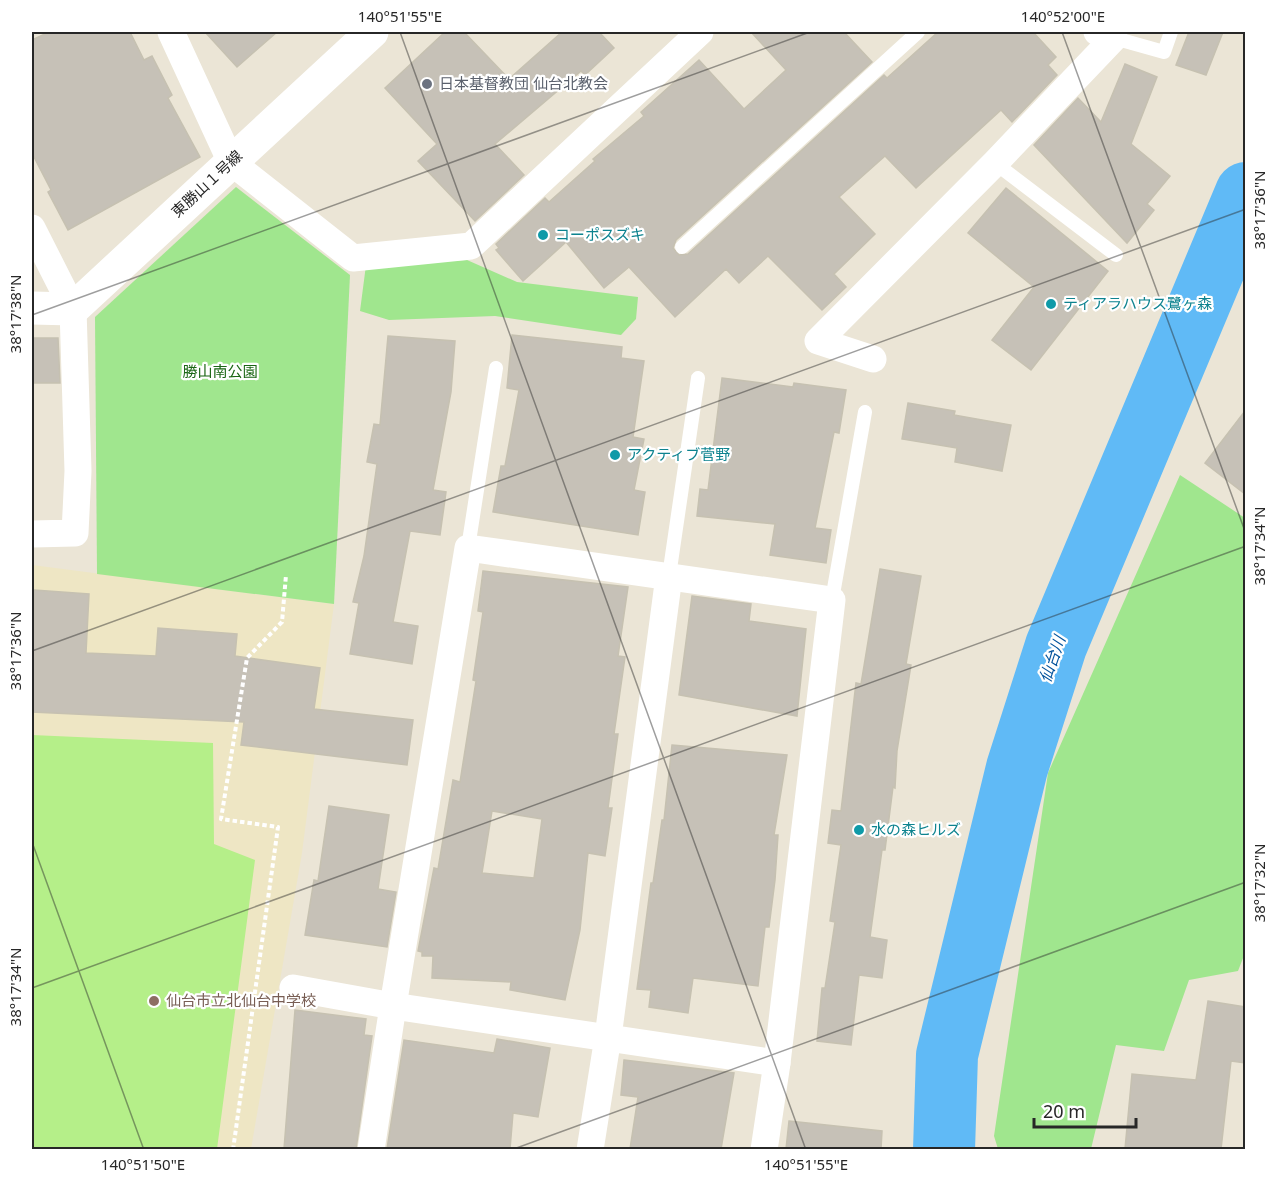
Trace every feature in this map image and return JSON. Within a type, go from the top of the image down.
[{"type":"street","points":[[171,32],[231,162],[353,258],[471,246],[700,32]]},
{"type":"street","name":"東勝山１号線","points":[[73,309],[372,32]]},
{"type":"street","points":[[873,359],[818,341],[995,164],[1105,35]]},
{"type":"street","points":[[32,228],[73,309],[78,471],[75,533],[32,534]]},
{"type":"street","points":[[32,308],[73,309]]},
{"type":"street","points":[[371,1149],[468,548],[832,600],[777,1063],[764,1149]]},
{"type":"street","points":[[590,1149],[608,1037],[669,576]]},
{"type":"street","points":[[293,988],[393,1006],[777,1063]]},
{"type":"lane","points":[[682,246],[918,32]]},
{"type":"lane","points":[[1105,35],[1164,52],[1171,32]]},
{"type":"lane","points":[[995,164],[1116,255]]},
{"type":"lane","points":[[468,548],[496,368]]},
{"type":"lane","points":[[669,576],[699,378]]},
{"type":"lane","points":[[832,600],[865,412]]},
{"type":"path","points":[[233,1149],[278,828],[221,819],[247,658],[282,622],[286,575]]},
{"type":"shaded area","name":"仙台市立北仙台中学校","points":[[32,565],[334,604],[302,853],[251,1149],[32,1150]]},
{"type":"green space","name":"勝山南公園","points":[[236,187],[350,275],[334,604],[97,574],[95,317]]},
{"type":"green space","points":[[467,260],[517,282],[638,297],[636,319],[621,335],[495,316],[389,320],[360,311],[366,265]]},
{"type":"green space","points":[[1180,475],[1245,518],[1245,953],[1238,971],[1189,980],[1164,1051],[1116,1045],[1091,1149],[998,1149],[994,1136],[1048,773]]},
{"type":"green space","points":[[32,735],[213,743],[214,844],[255,860],[217,1149],[32,1149]]},
{"type":"building","points":[[49,32],[130,32],[144,60],[152,56],[172,95],[168,98],[200,157],[68,230],[48,192],[51,190],[32,153],[32,40]]},
{"type":"building","points":[[205,32],[277,32],[237,67]]},
{"type":"building","points":[[445,32],[464,32],[509,79],[562,32],[599,32],[614,48],[585,75],[581,71],[495,144],[524,175],[475,221],[418,161],[437,144],[385,88]]},
{"type":"building","points":[[751,32],[844,32],[872,62],[676,240],[673,248],[679,255],[688,254],[884,75],[887,78],[938,32],[1033,32],[1056,57],[1048,65],[1057,75],[1012,122],[1001,110],[916,188],[885,156],[839,197],[875,234],[834,274],[846,287],[822,310],[768,256],[739,283],[726,269],[675,317],[629,267],[604,288],[566,242],[523,281],[496,250],[499,248],[496,244],[545,198],[549,202],[595,161],[593,159],[644,116],[641,112],[699,60],[744,109],[786,70]]},
{"type":"building","points":[[1189,32],[1223,32],[1206,75],[1176,65]]},
{"type":"building","points":[[1125,64],[1157,77],[1131,144],[1170,176],[1147,204],[1154,210],[1127,243],[1034,145],[1078,98],[1101,122]]},
{"type":"building","points":[[1006,188],[1108,271],[1031,370],[992,340],[1034,287],[968,233]]},
{"type":"building","points":[[512,335],[622,347],[621,358],[644,361],[633,437],[644,439],[634,490],[645,492],[638,535],[493,512],[501,466],[505,466],[519,390],[507,388]]},
{"type":"building","points":[[388,336],[455,341],[451,392],[433,490],[446,492],[440,535],[410,531],[393,622],[418,626],[412,664],[350,654],[359,603],[353,602],[364,556],[377,464],[367,462],[374,424],[380,425]]},
{"type":"building","points":[[32,338],[58,338],[60,383],[32,383]]},
{"type":"building","points":[[722,378],[793,387],[794,383],[846,390],[839,433],[834,432],[815,528],[831,530],[826,563],[770,555],[775,524],[697,516],[700,489],[708,490]]},
{"type":"building","points":[[908,403],[955,411],[954,415],[1011,425],[1002,471],[955,462],[957,448],[902,439]]},
{"type":"building","points":[[1245,411],[1245,494],[1205,463]]},
{"type":"building","points":[[880,569],[921,576],[906,664],[911,665],[897,751],[895,788],[893,787],[885,850],[882,850],[870,937],[887,940],[882,978],[859,975],[851,1045],[817,1041],[822,988],[825,988],[835,922],[830,921],[841,845],[828,843],[832,810],[841,811],[856,683],[861,684]]},
{"type":"building","points":[[483,571],[628,587],[618,656],[625,657],[614,734],[618,734],[608,808],[612,808],[605,856],[588,853],[580,930],[565,1000],[510,990],[511,982],[432,978],[433,956],[422,956],[422,952],[418,951],[434,868],[438,869],[453,780],[460,782],[476,681],[473,680],[483,612],[478,611]],"holes":[[[492,811],[542,819],[534,878],[482,873]]]},
{"type":"building","points":[[34,590],[89,594],[86,653],[156,656],[158,628],[237,634],[235,656],[320,668],[314,709],[413,720],[407,765],[241,745],[244,722],[32,712]]},
{"type":"building","points":[[692,596],[751,604],[749,621],[806,629],[797,716],[679,695]]},
{"type":"building","points":[[672,745],[787,755],[774,835],[778,835],[775,880],[769,927],[765,927],[758,986],[693,978],[688,1013],[649,1007],[651,990],[637,989],[651,883],[653,883],[662,820],[664,820]]},
{"type":"building","points":[[329,806],[389,815],[378,889],[396,892],[387,947],[305,935],[314,880],[318,881]]},
{"type":"building","points":[[1208,1001],[1245,1007],[1245,1063],[1231,1061],[1221,1149],[1125,1149],[1132,1074],[1196,1080]]},
{"type":"building","points":[[295,1010],[366,1019],[364,1035],[372,1036],[356,1149],[284,1149]]},
{"type":"building","points":[[497,1039],[550,1048],[538,1117],[513,1113],[510,1149],[387,1149],[404,1040],[494,1053]]},
{"type":"building","points":[[624,1060],[734,1073],[721,1149],[630,1149],[638,1097],[621,1095]]},
{"type":"building","points":[[789,1121],[882,1131],[881,1149],[786,1149]]},
{"type":"waterway","name":"仙台川","points":[[944,1150],[947,1055],[1017,768],[1056,646],[1246,193]]},
{"type":"place","name":"日本基督教団 仙台北教会","points":[[427,84]]},
{"type":"place","name":"コーポスズキ","points":[[543,235]]},
{"type":"place","name":"ティアラハウス鷺ヶ森","points":[[1051,304]]},
{"type":"place","name":"アクティブ菅野","points":[[615,455]]},
{"type":"place","name":"水の森ヒルズ","points":[[859,830]]},
{"type":"place","name":"仙台市立北仙台中学校","points":[[154,1001]]}]
